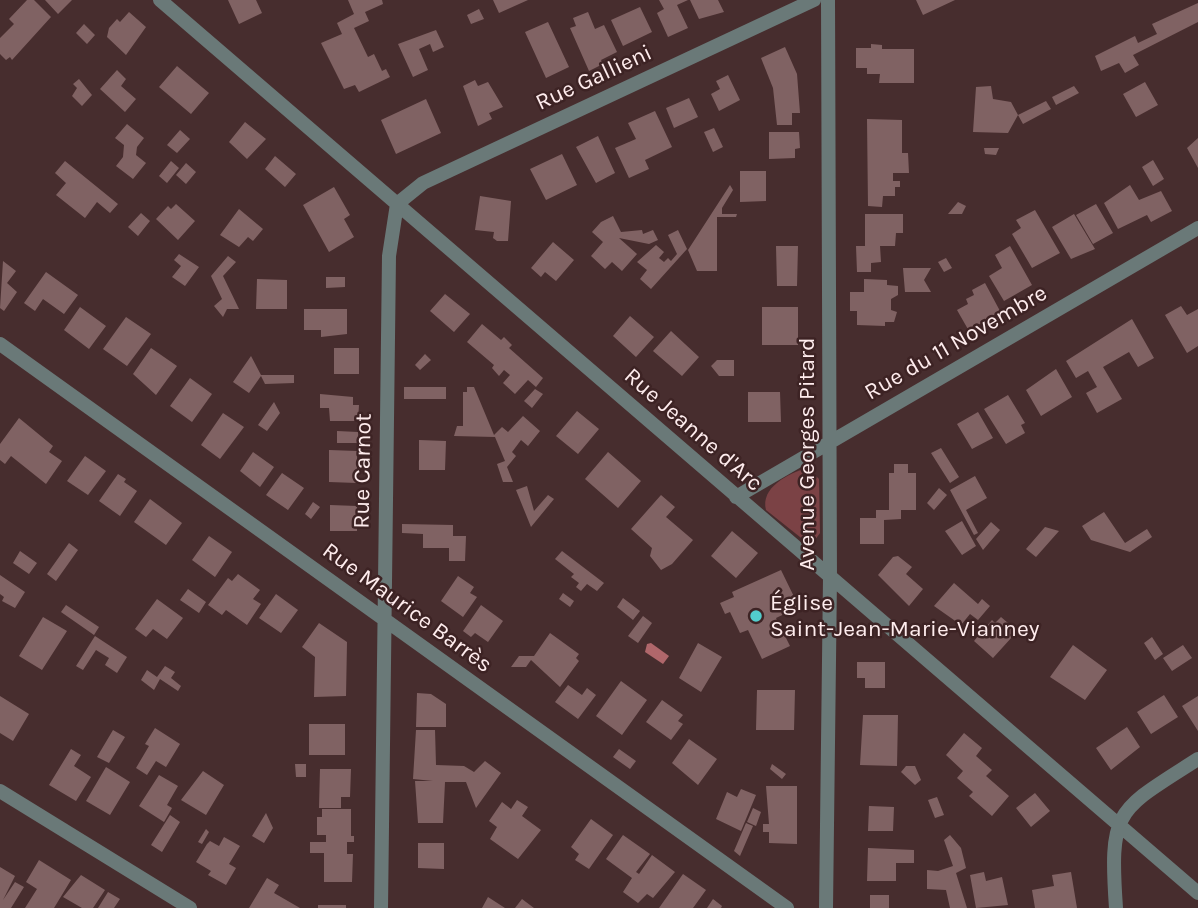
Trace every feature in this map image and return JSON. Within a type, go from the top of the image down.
[{"type":"street","name":"Rue Jeanne d'Arc","points":[[160,0],[1198,893]]},
{"type":"street","name":"Rue Gallieni","points":[[397,204],[423,183],[814,0]]},
{"type":"street","name":"Avenue Georges Pitard","points":[[826,908],[830,578],[828,0]]},
{"type":"street","name":"Rue Carnot","points":[[381,908],[389,256],[397,204]]},
{"type":"street","name":"Rue du 11 Novembre","points":[[736,497],[1198,228]]},
{"type":"street","name":"Rue Maurice Barrès","points":[[0,344],[788,908]]},
{"type":"street","points":[[1116,908],[1114,848],[1118,824],[1134,800],[1198,759]]},
{"type":"street","points":[[0,791],[190,908]]},
{"type":"shaded area","points":[[808,468],[819,479],[820,533],[815,540],[805,541],[766,510],[765,502],[771,488],[777,483]]},
{"type":"shaded area","points":[[651,643],[669,656],[663,664],[645,652],[647,644]]},
{"type":"building","points":[[27,0],[34,0],[51,17],[12,60],[10,57],[6,60],[0,54],[0,38],[14,24],[9,19]]},
{"type":"building","points":[[45,0],[72,0],[58,14]]},
{"type":"building","points":[[228,0],[256,0],[262,13],[239,24]]},
{"type":"building","points":[[348,0],[382,0],[383,4],[365,12],[369,21],[354,28],[368,57],[374,54],[382,71],[386,69],[390,77],[359,92],[355,85],[344,89],[321,43],[342,34],[337,23],[354,14]]},
{"type":"building","points":[[493,0],[528,0],[499,13]]},
{"type":"building","points":[[659,0],[688,0],[677,5],[688,28],[668,37],[657,13],[664,9]]},
{"type":"building","points":[[690,0],[718,0],[724,12],[699,19]]},
{"type":"building","points":[[916,0],[955,0],[923,15]]},
{"type":"building","points":[[1198,3],[1198,22],[1133,55],[1139,65],[1125,73],[1119,63],[1101,71],[1095,56],[1135,36],[1138,43],[1157,34],[1152,24]]},
{"type":"building","points":[[640,7],[652,32],[623,46],[611,20]]},
{"type":"building","points":[[479,9],[484,19],[471,24],[467,15]]},
{"type":"building","points":[[129,12],[146,27],[126,55],[107,37],[109,28],[117,19],[120,22]]},
{"type":"building","points":[[588,12],[595,29],[604,25],[617,52],[601,60],[603,64],[589,71],[570,28],[576,26],[573,18]]},
{"type":"building","points":[[548,22],[569,67],[546,78],[525,32]]},
{"type":"building","points":[[84,24],[95,35],[87,44],[76,33]]},
{"type":"building","points":[[436,30],[444,47],[433,52],[430,44],[419,49],[428,70],[413,77],[398,44]]},
{"type":"building","points":[[871,44],[882,45],[882,49],[914,49],[914,83],[879,83],[880,74],[867,74],[867,68],[856,68],[856,48],[871,48]]},
{"type":"building","points":[[785,47],[797,74],[800,113],[792,113],[792,125],[777,125],[773,88],[761,58]]},
{"type":"building","points":[[177,66],[209,93],[191,114],[159,87]]},
{"type":"building","points":[[117,70],[126,79],[121,86],[136,99],[125,112],[100,89]]},
{"type":"building","points":[[728,75],[740,100],[719,111],[711,94],[720,89],[716,81]]},
{"type":"building","points":[[79,79],[92,95],[82,106],[72,96],[77,88],[73,84]]},
{"type":"building","points":[[475,80],[478,86],[488,82],[503,107],[489,113],[492,119],[478,126],[463,86]]},
{"type":"building","points":[[1145,82],[1158,105],[1136,117],[1123,94]]},
{"type":"building","points":[[991,86],[993,99],[1011,102],[1018,115],[1008,133],[973,132],[976,87]]},
{"type":"building","points":[[1074,86],[1079,93],[1056,105],[1052,97]]},
{"type":"building","points":[[689,98],[698,117],[674,128],[666,108]]},
{"type":"building","points":[[426,99],[441,133],[396,154],[381,120]]},
{"type":"building","points":[[1046,101],[1051,109],[1023,124],[1018,115]]},
{"type":"building","points":[[655,111],[672,147],[645,160],[649,169],[629,178],[615,148],[636,139],[628,123]]},
{"type":"building","points":[[867,119],[902,120],[902,153],[908,153],[909,173],[893,173],[893,181],[900,181],[900,187],[895,187],[895,196],[883,196],[882,207],[868,206]]},
{"type":"building","points":[[245,122],[266,139],[247,159],[229,142]]},
{"type":"building","points":[[127,124],[144,138],[137,147],[136,155],[146,163],[133,179],[116,166],[123,157],[124,145],[115,138]]},
{"type":"building","points":[[714,128],[723,147],[713,152],[704,132]]},
{"type":"building","points":[[180,130],[190,139],[177,153],[167,145]]},
{"type":"building","points":[[769,132],[799,132],[800,148],[795,149],[795,158],[769,159]]},
{"type":"building","points":[[598,136],[615,173],[596,183],[576,147]]},
{"type":"building","points":[[1198,138],[1198,168],[1187,148]]},
{"type":"building","points":[[984,148],[999,148],[996,155],[985,154]]},
{"type":"building","points":[[562,154],[577,185],[546,200],[530,169]]},
{"type":"building","points":[[275,156],[296,174],[285,187],[265,169]]},
{"type":"building","points":[[1153,160],[1164,179],[1153,186],[1142,167]]},
{"type":"building","points":[[65,161],[118,204],[110,213],[97,202],[85,218],[56,195],[66,183],[55,173]]},
{"type":"building","points":[[171,161],[179,168],[167,183],[159,176]]},
{"type":"building","points":[[186,163],[196,172],[186,184],[176,175]]},
{"type":"building","points":[[740,171],[766,171],[766,201],[740,202]]},
{"type":"building","points":[[730,185],[733,190],[722,208],[722,214],[737,214],[736,217],[717,217],[717,271],[697,271],[688,250]]},
{"type":"building","points":[[1130,185],[1139,200],[1161,191],[1172,211],[1151,222],[1147,215],[1118,229],[1104,203]]},
{"type":"building","points":[[334,187],[350,215],[344,219],[354,237],[329,252],[303,205]]},
{"type":"building","points":[[480,196],[511,201],[508,241],[497,241],[493,238],[494,232],[475,230]]},
{"type":"building","points":[[958,202],[966,206],[962,214],[948,214]]},
{"type":"building","points":[[176,204],[195,221],[178,240],[156,219],[168,206],[171,209]]},
{"type":"building","points":[[1096,204],[1113,233],[1093,244],[1076,215]]},
{"type":"building","points":[[239,209],[263,229],[253,241],[248,237],[239,247],[220,235]]},
{"type":"building","points":[[1035,210],[1060,253],[1032,268],[1012,234],[1021,228],[1016,220]]},
{"type":"building","points":[[141,213],[150,221],[138,236],[128,227]]},
{"type":"building","points":[[865,214],[903,214],[903,233],[896,233],[895,246],[880,246],[881,262],[871,263],[871,272],[857,272],[856,246],[865,246]]},
{"type":"building","points":[[1074,214],[1095,249],[1071,259],[1052,227]]},
{"type":"building","points":[[613,216],[621,232],[642,230],[643,234],[653,230],[658,240],[649,244],[619,238],[637,254],[622,271],[612,262],[605,269],[591,256],[603,242],[592,232],[601,222]]},
{"type":"building","points":[[678,230],[687,249],[651,289],[640,279],[647,270],[637,262],[656,245],[664,252],[659,258],[664,262],[668,258],[671,261],[677,254],[668,235]]},
{"type":"building","points":[[553,242],[574,260],[556,281],[545,272],[541,277],[531,268]]},
{"type":"building","points":[[776,246],[798,246],[797,286],[777,286]]},
{"type":"building","points":[[1010,246],[1032,285],[1004,301],[989,276],[1002,268],[995,255]]},
{"type":"building","points":[[179,254],[199,267],[185,286],[172,277],[181,266],[174,260]]},
{"type":"building","points":[[228,256],[236,262],[223,276],[239,309],[227,309],[223,317],[214,306],[222,299],[211,276]]},
{"type":"building","points":[[946,258],[952,268],[944,272],[938,262]]},
{"type":"building","points":[[3,261],[16,271],[7,283],[17,292],[4,311],[0,308]]},
{"type":"building","points":[[903,268],[931,268],[924,280],[931,292],[905,292]]},
{"type":"building","points":[[46,272],[78,295],[64,314],[43,299],[35,311],[24,303]]},
{"type":"building","points":[[326,277],[345,277],[345,287],[326,288]]},
{"type":"building","points":[[257,279],[287,280],[287,309],[256,309]]},
{"type":"building","points":[[864,279],[887,280],[887,285],[898,286],[898,295],[891,299],[891,310],[897,312],[894,322],[885,322],[885,326],[857,325],[857,311],[850,311],[850,292],[864,292]]},
{"type":"building","points":[[985,283],[1000,311],[969,331],[957,310],[968,304],[966,299],[974,295],[972,290]]},
{"type":"building","points":[[445,294],[470,314],[454,332],[430,311]]},
{"type":"building","points":[[1181,306],[1187,315],[1198,309],[1198,346],[1187,353],[1165,315]]},
{"type":"building","points":[[80,307],[106,326],[89,349],[64,330]]},
{"type":"building","points":[[762,307],[798,307],[798,345],[762,345]]},
{"type":"building","points":[[304,309],[347,309],[347,334],[321,337],[321,330],[304,330]]},
{"type":"building","points":[[630,316],[654,337],[636,357],[613,336]]},
{"type":"building","points":[[126,317],[151,334],[127,366],[103,349]]},
{"type":"building","points":[[1132,319],[1154,358],[1138,367],[1129,352],[1103,367],[1122,399],[1097,413],[1086,393],[1097,387],[1088,371],[1076,378],[1066,361]]},
{"type":"building","points":[[482,324],[501,340],[504,337],[512,345],[509,348],[543,378],[536,387],[528,380],[515,394],[503,383],[510,375],[504,370],[499,376],[492,368],[494,365],[467,342]]},
{"type":"building","points":[[671,331],[699,357],[682,376],[653,351]]},
{"type":"building","points":[[151,348],[177,366],[156,395],[133,374]]},
{"type":"building","points":[[334,348],[359,348],[359,374],[334,374]]},
{"type":"building","points":[[425,354],[431,360],[420,370],[415,365]]},
{"type":"building","points":[[251,356],[261,375],[294,375],[294,383],[265,384],[261,376],[249,393],[233,382]]},
{"type":"building","points":[[717,360],[734,360],[734,376],[719,376],[711,366]]},
{"type":"building","points":[[1056,369],[1072,397],[1041,416],[1026,390]]},
{"type":"building","points":[[190,378],[212,394],[192,422],[170,406]]},
{"type":"building","points":[[404,387],[446,387],[446,399],[404,399]]},
{"type":"building","points":[[467,387],[474,387],[494,435],[502,427],[508,432],[523,416],[540,431],[528,446],[521,440],[512,452],[516,456],[507,467],[513,482],[503,482],[497,464],[505,461],[495,437],[454,436],[457,426],[463,426],[463,392],[467,392]]},
{"type":"building","points":[[535,389],[543,394],[532,408],[524,401]]},
{"type":"building","points":[[748,392],[780,392],[781,422],[748,422]]},
{"type":"building","points":[[320,394],[353,397],[353,405],[359,405],[358,421],[330,421],[329,408],[320,408]]},
{"type":"building","points":[[1008,395],[1025,423],[1021,425],[1025,433],[1006,444],[984,409]]},
{"type":"building","points":[[274,402],[280,413],[267,431],[258,425]]},
{"type":"building","points":[[577,411],[599,429],[578,454],[556,436]]},
{"type":"building","points":[[978,412],[993,438],[972,449],[957,424]]},
{"type":"building","points":[[223,413],[244,427],[220,459],[201,445]]},
{"type":"building","points":[[19,418],[53,446],[49,452],[62,461],[46,484],[11,456],[5,464],[0,460],[0,444]]},
{"type":"building","points":[[337,431],[358,432],[358,443],[337,443]]},
{"type":"building","points":[[419,440],[446,441],[445,470],[419,470]]},
{"type":"building","points":[[941,448],[959,477],[950,483],[931,453]]},
{"type":"building","points":[[329,450],[357,451],[357,483],[329,482]]},
{"type":"building","points":[[253,452],[274,467],[260,487],[240,471]]},
{"type":"building","points":[[608,452],[641,481],[618,508],[585,479]]},
{"type":"building","points":[[85,456],[106,471],[88,495],[67,481]]},
{"type":"building","points":[[894,464],[908,464],[908,473],[916,473],[916,510],[901,510],[901,519],[884,520],[884,544],[860,544],[860,518],[876,518],[876,510],[889,510],[889,473],[894,473]]},
{"type":"building","points":[[282,473],[304,488],[288,510],[266,495]]},
{"type":"building","points":[[118,474],[137,491],[120,516],[99,501]]},
{"type":"building","points":[[975,476],[987,498],[966,510],[978,533],[974,535],[950,490]]},
{"type":"building","points":[[527,486],[534,511],[548,495],[554,499],[531,527],[516,490]]},
{"type":"building","points":[[939,488],[947,495],[934,510],[927,503]]},
{"type":"building","points":[[661,495],[675,507],[666,517],[693,540],[672,564],[661,570],[650,556],[652,548],[631,529]]},
{"type":"building","points":[[150,499],[182,523],[166,545],[134,522]]},
{"type":"building","points":[[313,502],[320,507],[311,519],[305,514]]},
{"type":"building","points":[[330,505],[357,506],[357,531],[330,531]]},
{"type":"building","points":[[1104,512],[1125,543],[1147,529],[1152,537],[1130,552],[1091,540],[1082,526]]},
{"type":"building","points":[[962,521],[976,546],[962,555],[945,531]]},
{"type":"building","points":[[991,522],[1000,530],[983,550],[976,539]]},
{"type":"building","points":[[402,524],[453,525],[453,536],[466,536],[465,561],[449,561],[449,548],[423,548],[423,534],[402,533]]},
{"type":"building","points":[[1045,527],[1059,531],[1036,557],[1026,549]]},
{"type":"building","points":[[732,531],[758,553],[736,578],[711,556]]},
{"type":"building","points":[[209,536],[232,552],[215,577],[192,560]]},
{"type":"building","points":[[69,543],[78,550],[56,581],[47,574]]},
{"type":"building","points":[[20,551],[37,563],[29,574],[13,563]]},
{"type":"building","points":[[562,551],[604,583],[597,591],[587,584],[581,591],[576,587],[579,583],[571,577],[574,574],[555,559]]},
{"type":"building","points":[[898,556],[912,567],[906,574],[923,589],[909,606],[878,575],[893,557]]},
{"type":"building","name":"Église Saint-Jean-Marie-Vianney","points":[[781,570],[799,607],[776,618],[790,646],[762,659],[748,630],[740,633],[730,612],[725,614],[720,603],[734,597],[732,592]]},
{"type":"building","points":[[238,574],[260,590],[253,599],[261,604],[247,625],[226,610],[222,615],[208,605],[228,578],[232,581]]},
{"type":"building","points":[[0,575],[25,592],[15,608],[2,601],[4,597],[0,594]]},
{"type":"building","points":[[458,576],[474,587],[470,593],[477,597],[463,617],[441,601]]},
{"type":"building","points":[[954,583],[978,604],[982,599],[990,606],[978,620],[970,614],[961,625],[934,606]]},
{"type":"building","points":[[188,589],[206,602],[199,613],[180,600]]},
{"type":"building","points":[[563,593],[574,601],[570,607],[559,599]]},
{"type":"building","points":[[276,594],[298,610],[281,633],[259,618]]},
{"type":"building","points":[[623,598],[640,611],[633,620],[617,607]]},
{"type":"building","points":[[157,599],[183,618],[167,639],[153,629],[146,637],[135,629]]},
{"type":"building","points":[[66,605],[99,627],[94,635],[61,612]]},
{"type":"building","points":[[481,605],[503,621],[488,642],[475,633],[471,637],[463,631]]},
{"type":"building","points":[[643,616],[652,623],[638,643],[628,636]]},
{"type":"building","points":[[43,617],[67,631],[42,670],[19,656]]},
{"type":"building","points":[[1001,617],[1015,629],[1010,635],[1012,637],[993,658],[974,641],[992,620],[995,623]]},
{"type":"building","points":[[319,623],[347,642],[346,696],[314,697],[315,657],[302,647]]},
{"type":"building","points":[[550,633],[579,654],[576,658],[579,661],[560,687],[531,660],[526,667],[511,667],[519,656],[534,656]]},
{"type":"building","points":[[95,636],[127,657],[117,673],[105,665],[109,658],[96,650],[83,670],[76,666]]},
{"type":"building","points":[[1152,637],[1163,654],[1155,660],[1144,643]]},
{"type":"building","points":[[698,643],[722,657],[701,692],[679,678]]},
{"type":"building","points":[[1073,645],[1107,670],[1085,700],[1050,677]]},
{"type":"building","points":[[1183,645],[1192,658],[1172,671],[1163,658]]},
{"type":"building","points":[[857,662],[885,662],[885,688],[865,688],[865,678],[857,678]]},
{"type":"building","points":[[165,666],[175,672],[171,678],[181,686],[178,691],[160,679],[154,690],[141,680],[147,670],[157,677]]},
{"type":"building","points":[[621,681],[647,700],[622,735],[596,716]]},
{"type":"building","points":[[568,685],[582,695],[587,688],[596,695],[578,719],[555,702]]},
{"type":"building","points":[[757,690],[795,690],[794,730],[756,730]]},
{"type":"building","points":[[417,693],[431,694],[446,704],[446,727],[416,727]]},
{"type":"building","points":[[1164,695],[1178,717],[1151,734],[1137,712]]},
{"type":"building","points":[[0,696],[29,714],[13,741],[0,733]]},
{"type":"building","points":[[1198,696],[1198,731],[1182,706]]},
{"type":"building","points":[[662,700],[683,715],[678,721],[683,724],[671,740],[646,722]]},
{"type":"building","points":[[863,715],[898,715],[897,766],[860,765]]},
{"type":"building","points":[[309,724],[345,724],[345,755],[309,755]]},
{"type":"building","points":[[1127,727],[1140,747],[1111,770],[1096,748]]},
{"type":"building","points":[[155,728],[180,744],[166,767],[156,761],[147,775],[136,768],[149,746],[145,744]]},
{"type":"building","points":[[113,730],[125,737],[109,763],[97,757]]},
{"type":"building","points":[[416,730],[435,730],[436,765],[464,766],[474,772],[485,761],[501,773],[476,808],[466,782],[445,782],[443,823],[418,823],[415,781],[433,781],[413,779]]},
{"type":"building","points":[[964,733],[982,748],[976,756],[992,770],[986,776],[1009,796],[992,816],[969,796],[973,792],[957,778],[963,771],[946,755]]},
{"type":"building","points":[[689,739],[717,759],[698,785],[672,763]]},
{"type":"building","points":[[71,749],[81,755],[74,766],[91,777],[76,801],[49,785]]},
{"type":"building","points":[[619,749],[636,761],[630,769],[613,757]]},
{"type":"building","points":[[295,764],[306,764],[306,777],[296,777]]},
{"type":"building","points":[[772,764],[786,774],[782,779],[770,769]]},
{"type":"building","points":[[906,766],[915,766],[921,780],[915,785],[901,772]]},
{"type":"building","points":[[106,767],[130,782],[110,815],[86,801]]},
{"type":"building","points":[[320,769],[351,769],[350,797],[341,797],[341,808],[319,808]]},
{"type":"building","points":[[203,771],[224,785],[206,815],[181,800]]},
{"type":"building","points":[[159,775],[178,786],[167,805],[172,808],[164,822],[139,806]]},
{"type":"building","points":[[766,786],[797,786],[797,844],[769,843],[769,832],[763,832],[763,824],[769,824]]},
{"type":"building","points":[[741,789],[756,795],[741,831],[716,819],[727,792],[737,797]]},
{"type":"building","points":[[1035,793],[1050,811],[1031,827],[1016,808]]},
{"type":"building","points":[[937,797],[944,815],[935,818],[928,800]]},
{"type":"building","points":[[517,800],[528,807],[522,816],[541,830],[518,859],[490,839],[497,827],[489,821],[502,802],[511,809]]},
{"type":"building","points":[[869,806],[894,807],[893,831],[868,831]]},
{"type":"building","points":[[753,808],[761,812],[756,826],[747,822]]},
{"type":"building","points":[[322,809],[351,809],[351,836],[354,836],[354,842],[347,842],[347,854],[353,854],[352,882],[324,882],[324,853],[310,853],[310,842],[326,842],[326,835],[317,835],[317,817],[322,817]]},
{"type":"building","points":[[266,813],[273,828],[264,843],[252,836]]},
{"type":"building","points":[[170,815],[180,822],[162,852],[151,845]]},
{"type":"building","points":[[591,819],[613,835],[589,869],[575,860],[579,854],[571,847]]},
{"type":"building","points":[[746,823],[753,826],[740,856],[734,851]]},
{"type":"building","points":[[206,829],[209,832],[202,844],[198,842]]},
{"type":"building","points":[[623,835],[650,854],[636,872],[639,874],[652,855],[675,872],[653,898],[647,894],[638,903],[623,892],[632,878],[606,859]]},
{"type":"building","points":[[950,835],[961,848],[966,868],[956,873],[967,908],[950,908],[946,890],[927,889],[927,870],[938,871],[953,866],[944,840]]},
{"type":"building","points":[[224,837],[240,846],[229,864],[236,868],[226,885],[208,875],[211,871],[196,862],[210,841],[219,846]]},
{"type":"building","points":[[418,843],[444,843],[444,869],[418,868]]},
{"type":"building","points":[[868,848],[914,850],[914,863],[896,863],[896,881],[867,881]]},
{"type":"building","points":[[39,860],[71,880],[54,908],[25,908],[37,889],[26,882]]},
{"type":"building","points":[[0,867],[15,876],[3,900],[15,882],[24,887],[11,908],[0,908]]},
{"type":"building","points":[[984,872],[986,881],[1002,877],[1008,905],[976,908],[970,875]]},
{"type":"building","points":[[1071,872],[1077,908],[1035,908],[1032,890],[1054,886],[1052,875]]},
{"type":"building","points":[[683,874],[706,890],[693,908],[659,908]]},
{"type":"building","points":[[81,875],[105,890],[93,908],[82,908],[63,897]]},
{"type":"building","points":[[267,878],[279,885],[274,893],[300,908],[249,908]]},
{"type":"building","points":[[108,892],[120,899],[114,908],[98,908]]},
{"type":"building","points":[[870,895],[889,895],[889,908],[870,908]]},
{"type":"building","points":[[488,897],[505,908],[482,908]]},
{"type":"building","points":[[522,899],[534,908],[515,908]]},
{"type":"building","points":[[713,899],[722,906],[721,908],[707,908]]},
{"type":"building","points":[[318,905],[346,905],[346,908],[318,908]]},
{"type":"place","name":"Église Saint-Jean-Marie-Vianney","points":[[756,616]]}]
